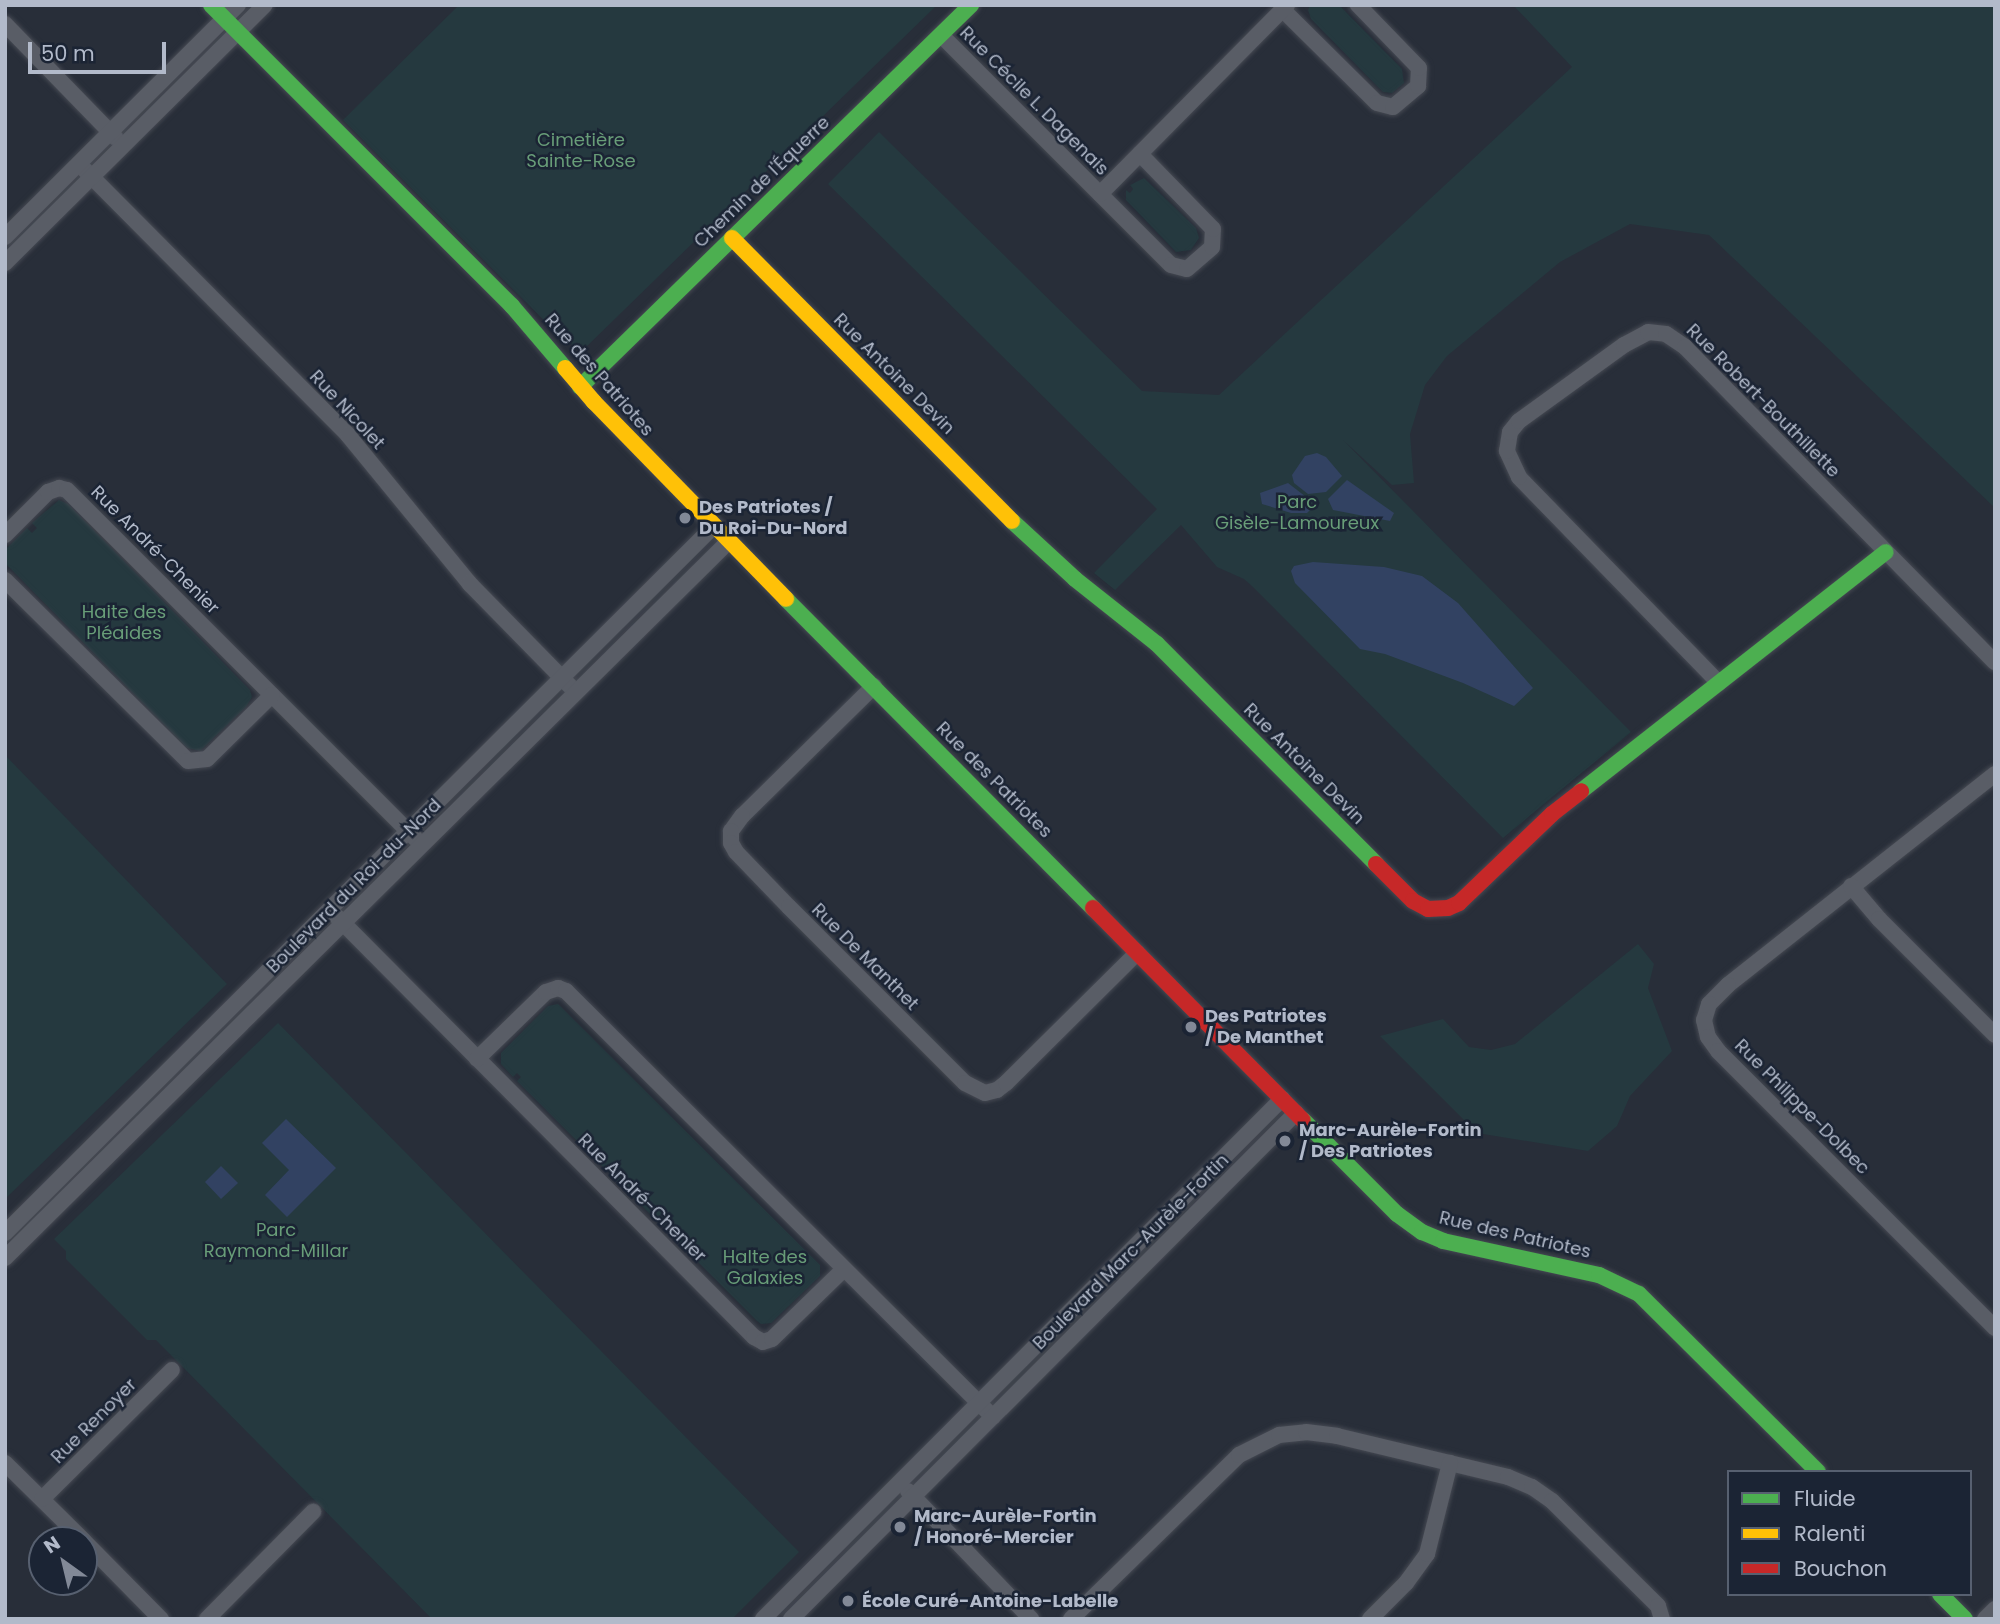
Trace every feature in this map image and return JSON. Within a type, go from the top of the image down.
[{"type":"street","name":"Rue des Patriotes","points":[[211,5],[512,306],[580,387],[714,526],[1397,1214],[1422,1232],[1502,1256],[1599,1275],[1639,1294],[1816,1470]]},
{"type":"street","points":[[5,237],[238,5]]},
{"type":"street","points":[[5,263],[265,5]]},
{"type":"street","name":"Chemin de l'Équerre","points":[[580,387],[971,5]]},
{"type":"street","name":"Rue Cécile L. Dagenais","points":[[1100,194],[1285,7],[1377,103],[1393,107],[1418,86],[1419,68],[1357,5]]},
{"type":"street","points":[[5,24],[124,146]]},
{"type":"street","name":"Rue Cécile L. Dagenais","points":[[941,35],[1171,265],[1187,269],[1202,258],[1214,242],[1213,229],[1140,154]]},
{"type":"street","name":"Rue Nicolet","points":[[79,164],[348,435],[474,590],[577,692]]},
{"type":"street","name":"Rue Antoine Devin","points":[[732,238],[1023,532],[1075,579],[1157,644],[1423,907],[1441,909],[1460,903],[1552,814],[1886,552]]},
{"type":"street","name":"Rue Robert-Bouthillette","points":[[1719,683],[1516,472],[1508,456],[1507,441],[1510,432],[1524,417],[1633,339],[1648,332],[1666,334],[1685,347],[1995,662]]},
{"type":"street","name":"Rue André-Chenier","points":[[5,535],[48,492],[59,488],[68,490],[423,846]]},
{"type":"street","name":"Boulevard du Roi-du-Nord","points":[[5,1233],[714,526]]},
{"type":"street","name":"Boulevard du Roi-du-Nord","points":[[5,1258],[729,541]]},
{"type":"street","points":[[5,580],[188,761],[207,759],[272,695]]},
{"type":"street","name":"Rue De Manthet","points":[[874,686],[733,827],[730,839],[733,848],[771,889],[965,1083],[980,1093],[989,1093],[1001,1087],[1137,953]]},
{"type":"street","name":"Rue Philippe-Dolbec","points":[[1995,774],[1714,997],[1705,1014],[1706,1031],[1718,1051],[1995,1328]]},
{"type":"street","points":[[1851,886],[1879,919],[1995,1035]]},
{"type":"street","name":"Rue André-Chenier","points":[[330,910],[754,1337],[768,1342],[776,1336],[844,1269]]},
{"type":"street","points":[[477,1059],[546,992],[558,988],[566,991],[993,1418]]},
{"type":"street","name":"Boulevard Marc-Aurèle-Fortin","points":[[763,1619],[1282,1099]]},
{"type":"street","name":"Boulevard Marc-Aurèle-Fortin","points":[[791,1619],[1296,1113]]},
{"type":"street","name":"Rue Renoyer","points":[[42,1499],[172,1370]]},
{"type":"street","points":[[1071,1619],[1226,1466],[1260,1442],[1288,1433],[1316,1433],[1507,1477],[1545,1495],[1654,1603],[1662,1619]]},
{"type":"street","points":[[5,1463],[68,1526]]},
{"type":"street","points":[[1370,1619],[1406,1583],[1427,1554],[1450,1464]]},
{"type":"street","points":[[898,1482],[1031,1619]]},
{"type":"street","points":[[207,1619],[313,1513]]},
{"type":"street","points":[[98,1556],[161,1619]]},
{"type":"street","points":[[1942,1596],[1965,1619]]},
{"type":"street","points":[[1985,1619],[1995,1609]]},
{"type":"green space","name":"Cimetière Sainte-Rose","points":[[459,5],[937,5],[583,350],[566,342],[343,120]]},
{"type":"green space","points":[[1310,5],[1339,5],[1402,69],[1404,83],[1392,93],[1383,92],[1311,19],[1308,10]]},
{"type":"green space","name":"Parc Gisèle-Lamoureux","points":[[1513,5],[1995,5],[1995,508],[1709,235],[1630,224],[1560,262],[1447,356],[1425,385],[1410,434],[1414,483],[1392,485],[1343,440],[1631,732],[1503,838],[1253,587],[1244,579],[1217,567],[1181,525],[1115,590],[1094,573],[1157,509],[828,184],[879,132],[1142,391],[1219,395],[1572,67]]},
{"type":"green space","points":[[1144,178],[1196,228],[1199,238],[1191,250],[1176,252],[1126,200],[1126,190],[1130,193],[1133,189],[1130,185]]},
{"type":"green space","name":"Haite des Pléaides","points":[[59,500],[68,504],[250,690],[252,697],[246,707],[200,751],[187,748],[5,563],[5,550],[27,528],[32,533],[37,528],[32,523]]},
{"type":"green space","points":[[5,755],[227,984],[5,1199]]},
{"type":"green space","points":[[1638,944],[1654,964],[1648,988],[1672,1051],[1630,1096],[1617,1126],[1588,1151],[1477,1133],[1380,1036],[1443,1019],[1469,1047],[1491,1050],[1515,1044]]},
{"type":"green space","name":"Halte des Galaxies","points":[[558,1004],[820,1265],[820,1276],[771,1323],[761,1324],[757,1321],[517,1081],[521,1077],[517,1073],[513,1077],[501,1064],[501,1053],[548,1006]]},
{"type":"green space","name":"Parc Raymond-Millar","points":[[278,1023],[799,1552],[732,1619],[432,1619],[156,1340],[147,1340],[66,1259],[66,1251],[54,1239]]},
{"type":"water","points":[[1317,453],[1326,457],[1342,476],[1326,492],[1308,494],[1294,483],[1292,475],[1305,456]]},
{"type":"water","points":[[1347,480],[1394,513],[1390,521],[1333,510],[1328,499]]},
{"type":"water","points":[[1288,483],[1310,500],[1311,509],[1307,513],[1291,513],[1262,504],[1260,493]]},
{"type":"water","points":[[1313,562],[1384,567],[1422,576],[1458,603],[1533,688],[1514,706],[1463,683],[1385,654],[1360,649],[1295,583],[1291,571],[1294,566]]},
{"type":"water","points":[[286,1119],[336,1168],[287,1217],[265,1195],[289,1170],[262,1143]]},
{"type":"water","points":[[221,1166],[238,1183],[221,1199],[205,1182]]},
{"type":"traffic: fast","points":[[211,5],[512,306],[565,368]]},
{"type":"traffic: fast","points":[[580,387],[971,5]]},
{"type":"traffic: fast","points":[[1012,521],[1075,579],[1157,644],[1376,864]]},
{"type":"traffic: fast","points":[[1581,791],[1886,552]]},
{"type":"traffic: fast","points":[[786,599],[1093,908]]},
{"type":"traffic: fast","points":[[1303,1120],[1397,1214],[1422,1232],[1443,1241],[1599,1275],[1639,1294],[1816,1470]]},
{"type":"traffic: fast","points":[[1942,1596],[1965,1619]]},
{"type":"traffic: slow","points":[[732,238],[1012,521]]},
{"type":"traffic: slow","points":[[565,368],[594,402],[786,599]]},
{"type":"traffic: jam","points":[[1376,864],[1413,901],[1428,909],[1448,908],[1459,903],[1552,814],[1581,791]]},
{"type":"traffic: jam","points":[[1093,908],[1303,1120]]},
{"type":"place","name":"Des Patriotes / Du Roi-Du-Nord","points":[[685,518]]},
{"type":"place","name":"Des Patriotes / De Manthet","points":[[1191,1027]]},
{"type":"place","name":"Marc-Aurèle-Fortin / Des Patriotes","points":[[1285,1141]]},
{"type":"place","name":"Marc-Aurèle-Fortin / Honoré-Mercier","points":[[900,1527]]},
{"type":"place","name":"École Curé-Antoine-Labelle","points":[[848,1601]]}]
